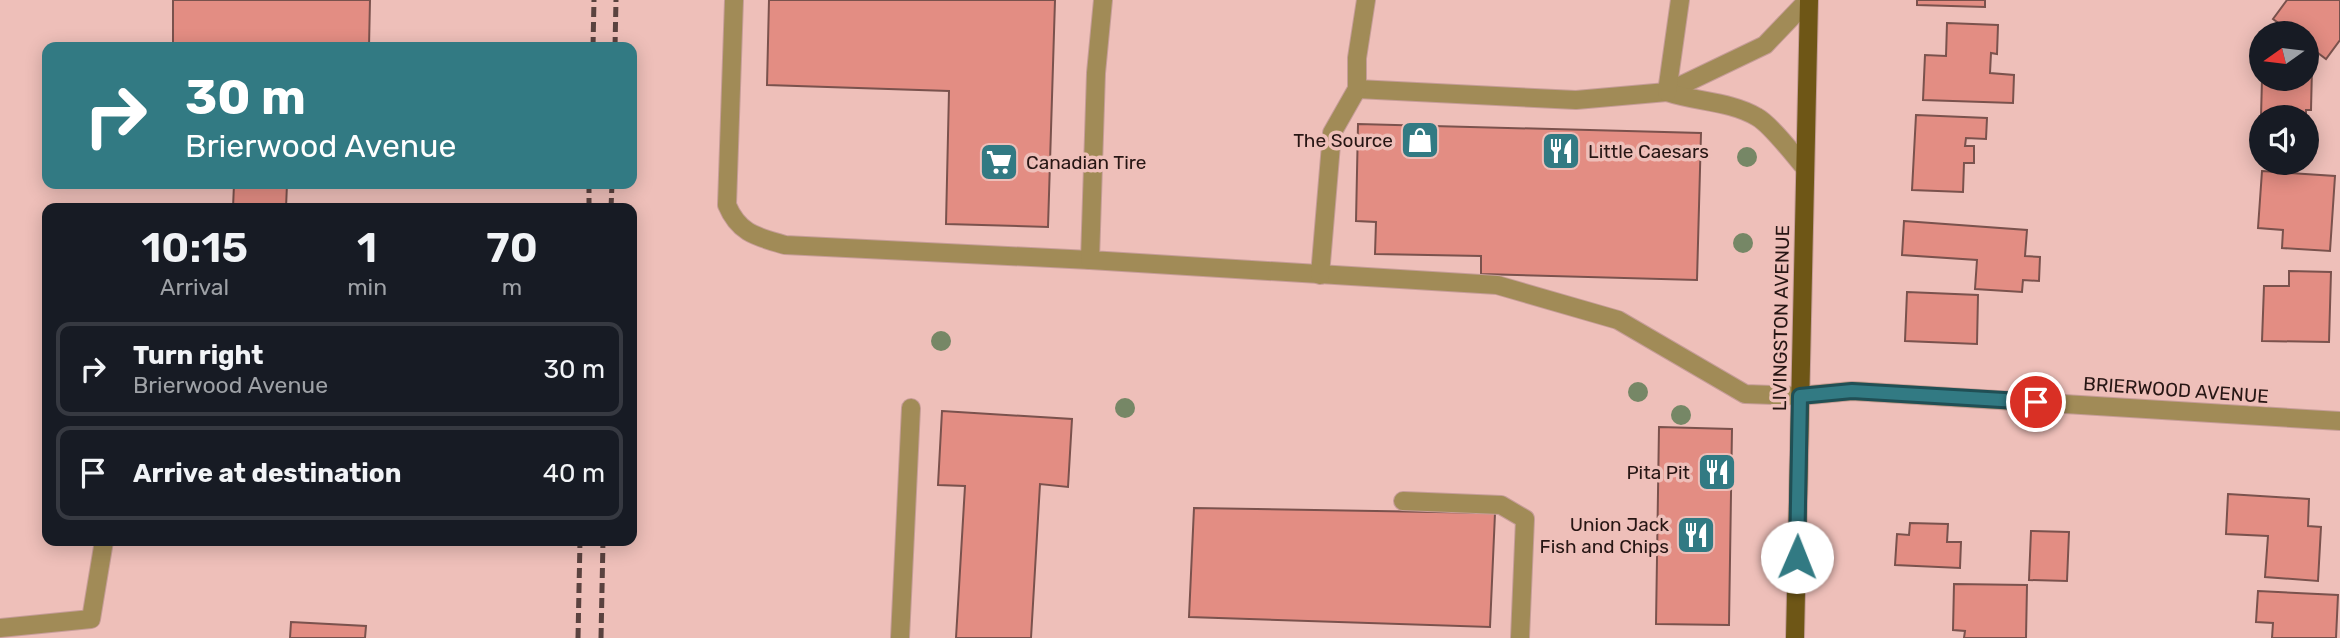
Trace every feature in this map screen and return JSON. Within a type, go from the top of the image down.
[{"type":"main road","name":"LIVINGSTON AVENUE","points":[[1795,638],[1809,0]]},
{"type":"street","name":"BRIERWOOD AVENUE","points":[[734,0],[727,205],[733,220],[751,235],[785,245],[1090,260],[1497,285],[1618,320],[1745,394],[1800,396],[1852,391],[2340,421]]},
{"type":"street","points":[[1090,260],[1096,73],[1103,0]]},
{"type":"street","points":[[1320,275],[1332,133],[1357,89],[1357,58],[1366,0]]},
{"type":"street","points":[[1667,92],[1680,0]]},
{"type":"street","points":[[1667,92],[1765,45],[1809,0]]},
{"type":"street","points":[[1357,89],[1576,100],[1667,92],[1728,105],[1758,117],[1805,168]]},
{"type":"street","points":[[900,638],[911,408]]},
{"type":"street","points":[[1404,501],[1501,505],[1525,519],[1520,638]]},
{"type":"street","points":[[0,628],[91,619],[103,546]]},
{"type":"building","points":[[173,0],[370,0],[369,42],[173,42]]},
{"type":"building","name":"Canadian Tire","points":[[769,0],[1055,0],[1048,227],[946,224],[949,91],[767,85]]},
{"type":"building","points":[[1917,0],[1985,0],[1985,7],[1917,5]]},
{"type":"building","points":[[2287,0],[2340,0],[2340,40],[2326,59],[2319,54],[2319,21],[2273,19]]},
{"type":"building","points":[[1947,23],[1998,25],[1997,54],[1991,53],[1990,73],[2014,75],[2013,103],[1923,100],[1925,55],[1946,56]]},
{"type":"building","points":[[2262,91],[2311,91],[2311,105],[2261,105]]},
{"type":"building","points":[[1916,115],[1987,118],[1986,139],[1966,138],[1965,146],[1974,146],[1974,163],[1964,163],[1963,192],[1912,190]]},
{"type":"building","points":[[1358,124],[1701,133],[1697,280],[1481,274],[1481,256],[1375,254],[1376,222],[1356,221]]},
{"type":"building","points":[[2262,175],[2335,176],[2330,251],[2282,248],[2283,230],[2258,228]]},
{"type":"building","points":[[234,189],[287,189],[286,203],[233,203]]},
{"type":"building","points":[[1904,221],[2027,230],[2025,256],[2040,257],[2039,281],[2023,280],[2022,292],[1975,289],[1977,260],[1902,255]]},
{"type":"building","points":[[2289,271],[2331,272],[2329,342],[2262,341],[2264,286],[2289,286]]},
{"type":"building","points":[[1907,292],[1978,295],[1977,344],[1905,341]]},
{"type":"building","points":[[942,411],[1072,419],[1068,487],[1040,484],[1031,638],[956,638],[965,486],[938,485]]},
{"type":"building","points":[[1659,427],[1732,429],[1729,625],[1656,624]]},
{"type":"building","points":[[2228,494],[2309,499],[2308,526],[2321,527],[2318,581],[2265,577],[2268,536],[2226,534]]},
{"type":"building","points":[[1194,508],[1495,513],[1490,627],[1189,617]]},
{"type":"building","points":[[1910,523],[1948,524],[1947,542],[1961,542],[1960,568],[1895,565],[1897,534],[1909,535]]},
{"type":"building","points":[[2031,531],[2069,532],[2067,581],[2029,580]]},
{"type":"building","points":[[1954,584],[2027,585],[2026,638],[1964,638],[1965,631],[1953,630]]},
{"type":"building","points":[[2258,591],[2338,595],[2336,638],[2272,638],[2273,623],[2256,622]]},
{"type":"building","points":[[291,622],[366,626],[365,638],[290,638]]},
{"type":"railway","points":[[593,42],[594,0]]},
{"type":"railway","points":[[615,42],[616,0]]},
{"type":"railway","points":[[589,189],[589,203]]},
{"type":"railway","points":[[611,203],[612,189]]},
{"type":"railway","points":[[578,638],[580,546]]},
{"type":"railway","points":[[601,638],[603,546]]},
{"type":"place","name":"The Source","points":[[1420,140]]},
{"type":"place","name":"Little Caesars","points":[[1561,151]]},
{"type":"place","name":"Canadian Tire","points":[[999,162]]},
{"type":"place","name":"Pita Pit","points":[[1717,472]]},
{"type":"place","name":"Union Jack Fish and Chips","points":[[1696,535]]},
{"type":"route","points":[[1797,557],[1800,396],[1852,391],[2036,402]]}]
